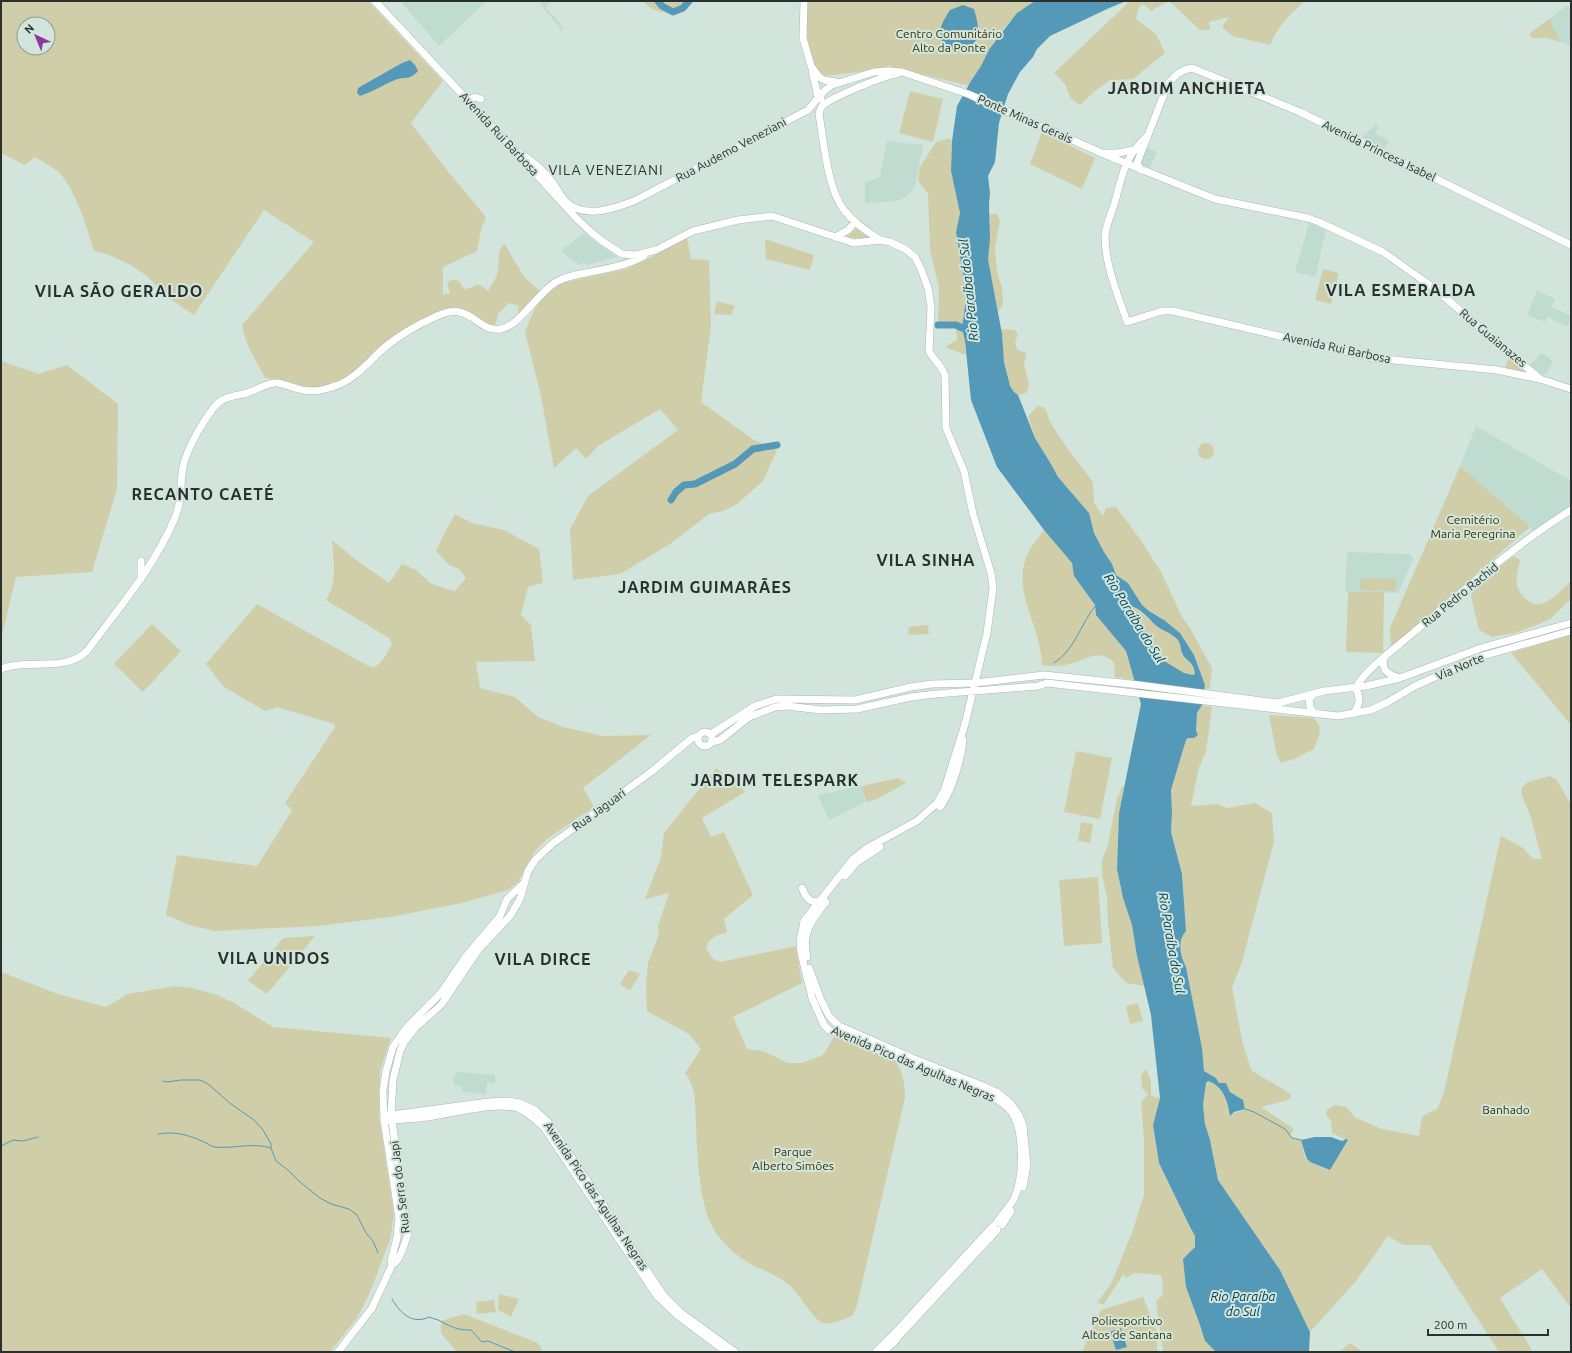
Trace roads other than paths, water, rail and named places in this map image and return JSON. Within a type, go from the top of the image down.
[{"type":"street","name":"Avenida Rui Barbosa","points":[[375,1],[515,150],[576,218],[591,232],[622,254]]},
{"type":"street","points":[[804,1],[803,38],[818,97],[828,102]]},
{"type":"street","points":[[811,66],[819,77],[824,80],[840,82],[846,89],[841,96]]},
{"type":"street","name":"Avenida Princesa Isabel","points":[[1147,136],[1168,84],[1175,75],[1184,69],[1192,68],[1300,112],[1571,245]]},
{"type":"street","name":"Rua Audemo Veneziani","points":[[515,150],[532,161],[548,176],[566,203],[583,210],[603,211],[634,201],[779,126],[808,110],[828,87],[840,82],[874,72],[888,71],[905,73],[950,88]]},
{"type":"street","name":"Rua Audemo Veneziani","points":[[819,114],[820,108],[828,102],[878,79],[905,73]]},
{"type":"street","name":"Ponte Minas Gerais","points":[[950,88],[968,94],[1142,171]]},
{"type":"street","points":[[468,101],[475,97],[481,99]]},
{"type":"street","points":[[806,924],[821,901],[853,859],[867,848],[917,821],[937,803],[944,791],[965,724],[975,683],[987,633],[993,588],[991,573],[973,514],[964,471],[946,428],[945,375],[942,367],[931,356],[929,351],[931,307],[928,288],[921,269],[915,257],[905,249],[880,240],[861,228],[842,207],[832,186],[819,114],[815,110],[808,110]]},
{"type":"street","points":[[1120,178],[1128,158],[1147,136]]},
{"type":"street","points":[[1142,171],[1137,163],[1147,136]]},
{"type":"street","points":[[1101,153],[1118,153],[1134,150]]},
{"type":"street","points":[[1113,158],[1120,168],[1120,178]]},
{"type":"street","name":"Rua Guaianazes","points":[[1142,171],[1215,199],[1299,216],[1320,222],[1383,252],[1434,288],[1540,379]]},
{"type":"street","name":"Avenida Rui Barbosa","points":[[1120,178],[1116,200],[1107,226],[1106,242],[1112,278],[1127,322],[1162,311],[1173,311],[1373,358],[1498,370],[1540,379],[1571,389]]},
{"type":"street","points":[[576,218],[578,213],[583,210]]},
{"type":"street","points":[[1,669],[9,666],[67,662],[82,656],[87,651],[135,588],[153,559],[176,516],[183,466],[186,456],[207,417],[222,400],[232,396],[246,394],[263,386],[276,383],[306,390],[318,390],[336,386],[354,376],[399,336],[438,315],[457,311],[471,316],[486,327],[501,329],[511,325],[542,293],[558,281],[569,276],[628,264],[693,231],[738,220],[772,216],[854,243],[880,240]]},
{"type":"street","points":[[835,237],[848,230],[855,222]]},
{"type":"street","points":[[620,266],[623,261],[622,254],[637,255],[649,252]]},
{"type":"street","name":"Rua Pedro Rachid","points":[[1356,687],[1360,680],[1384,658],[1473,583],[1535,535],[1571,510]]},
{"type":"street","points":[[141,561],[141,579]]},
{"type":"street","name":"Via Norte","points":[[1255,704],[1278,703],[1314,694],[1400,678],[1482,648],[1571,623]]},
{"type":"street","name":"Via Norte","points":[[1255,704],[1338,716],[1353,714],[1377,708],[1415,686],[1479,657],[1571,631]]},
{"type":"street","points":[[1384,658],[1382,664],[1385,670],[1390,675],[1400,678]]},
{"type":"street","points":[[1255,704],[1131,684],[1044,675],[975,683],[932,684],[911,687],[855,700],[785,698],[764,702],[744,712],[711,738],[709,745],[702,746],[698,739],[700,733],[707,732],[711,738],[720,740],[749,717],[775,707],[787,706],[821,710],[857,709],[911,698],[1047,684],[1116,690],[1246,706],[1255,704]]},
{"type":"street","points":[[1353,714],[1359,705],[1360,698],[1356,687]]},
{"type":"street","points":[[1314,694],[1310,699],[1310,707],[1314,713]]},
{"type":"street","points":[[807,708],[810,705],[808,699]]},
{"type":"street","points":[[821,710],[819,704],[822,700]]},
{"type":"street","points":[[806,924],[857,862],[870,852],[919,825],[941,806],[949,793],[960,756],[965,724]]},
{"type":"street","name":"Rua Jaguari","points":[[418,1021],[441,1005],[479,949],[510,916],[523,893],[528,871],[535,860],[552,844],[651,772],[692,738],[698,739]]},
{"type":"street","name":"Rua Jaguari","points":[[418,1021],[436,999],[467,955],[500,916],[507,899],[525,881]]},
{"type":"street","points":[[802,888],[808,900],[815,902],[821,901]]},
{"type":"street","points":[[507,899],[512,900],[517,906]]},
{"type":"street","points":[[502,912],[510,916]]},
{"type":"street","name":"Avenida Pico das Agulhas Negras","points":[[806,924],[806,954],[811,976],[829,1016],[839,1026],[998,1093],[1011,1104],[1019,1115],[1023,1126],[1026,1173],[1018,1202],[893,1339],[883,1352]]},
{"type":"street","name":"Avenida Pico das Agulhas Negras","points":[[806,924],[800,941],[801,953],[812,998],[822,1021],[829,1030],[981,1091],[1002,1102],[1010,1110],[1018,1127],[1022,1166],[1014,1199],[997,1226]]},
{"type":"street","points":[[822,1021],[824,1018],[829,1016]]},
{"type":"street","name":"Rua Serra do Japi","points":[[338,1352],[372,1308],[392,1265],[391,1261],[399,1228],[399,1218],[388,1118],[393,1080],[400,1052],[418,1021]]},
{"type":"street","points":[[835,1033],[839,1026]]},
{"type":"street","name":"Avenida Pico das Agulhas Negras","points":[[388,1118],[501,1102],[520,1103],[535,1110],[548,1122],[664,1296],[680,1312],[735,1352]]},
{"type":"street","name":"Avenida Pico das Agulhas Negras","points":[[388,1118],[426,1117],[489,1108],[509,1107],[518,1108],[531,1116],[543,1126],[657,1296],[678,1316],[727,1352]]},
{"type":"street","name":"Avenida Pico das Agulhas Negras","points":[[876,1352],[893,1339]]},
{"type":"water","name":"Rio Paraíba do Sul","points":[[1035,1],[1126,1],[1050,36],[1037,49],[1033,57],[1020,72],[1008,94],[999,123],[995,162],[988,176],[990,193],[990,239],[988,259],[1002,334],[1004,362],[1010,386],[1018,395],[1035,438],[1058,477],[1089,513],[1094,533],[1112,564],[1116,575],[1128,583],[1142,605],[1180,633],[1194,655],[1205,685],[1202,705],[1197,713],[1196,731],[1198,735],[1194,738],[1188,738],[1186,740],[1171,790],[1171,832],[1182,874],[1186,931],[1181,939],[1180,948],[1186,967],[1202,1048],[1204,1071],[1216,1078],[1219,1083],[1226,1083],[1230,1092],[1243,1100],[1245,1109],[1234,1112],[1230,1116],[1228,1105],[1221,1090],[1213,1083],[1208,1081],[1206,1083],[1203,1105],[1205,1124],[1210,1140],[1218,1180],[1280,1270],[1310,1332],[1309,1352],[1216,1352],[1205,1341],[1186,1287],[1183,1259],[1195,1247],[1195,1236],[1159,1163],[1153,1125],[1160,1098],[1151,1015],[1137,956],[1132,925],[1123,898],[1117,869],[1119,813],[1141,704],[1126,651],[1096,615],[1095,605],[1074,576],[1072,563],[1044,530],[997,467],[971,400],[965,341],[962,328],[965,306],[968,299],[956,232],[960,213],[951,171],[952,141],[957,106],[990,48],[1017,13]],"holes":[[[1128,606],[1132,606],[1158,627],[1177,639],[1182,653],[1192,664],[1195,674],[1184,673],[1161,659],[1137,620],[1127,611]]]},
{"type":"water","points":[[963,5],[974,9],[978,35],[973,44],[967,47],[953,50],[946,49],[944,48],[941,36],[942,24],[950,10]]},
{"type":"water","points":[[410,60],[418,71],[412,76],[395,80],[360,96],[357,93],[358,88]]},
{"type":"water","points":[[1315,1137],[1331,1137],[1342,1141],[1346,1139],[1348,1140],[1330,1170],[1312,1163],[1305,1155],[1301,1140]]},
{"type":"water","points":[[1121,1328],[1127,1347],[1116,1350],[1110,1332]]},
{"type":"waterway","points":[[658,1],[662,6],[673,12],[683,8],[689,1]]},
{"type":"waterway","points":[[938,325],[956,325],[962,328],[969,324]]},
{"type":"waterway","points":[[671,500],[676,492],[684,485],[695,484],[735,464],[753,449],[777,445]]},
{"type":"waterway","points":[[1054,663],[1061,658],[1073,644],[1096,605]]},
{"type":"waterway","points":[[163,1081],[200,1080],[208,1084],[231,1104],[254,1120],[263,1130],[271,1144],[276,1161],[320,1198],[331,1204],[349,1209],[357,1215],[366,1233],[373,1241],[378,1253]]},
{"type":"waterway","points":[[1245,1109],[1254,1112],[1285,1129],[1292,1138],[1301,1140]]},
{"type":"waterway","points":[[158,1134],[182,1134],[214,1147],[264,1146],[271,1148]]},
{"type":"waterway","points":[[1,1146],[13,1140],[23,1141],[38,1137]]},
{"type":"waterway","points":[[392,1299],[399,1309],[412,1319],[417,1320],[429,1317],[456,1328],[471,1330],[482,1342],[488,1341],[515,1352]]},
{"type":"district","name":"JARDIM ANCHIETA","points":[[1187,88]]},
{"type":"district","name":"VILA VENEZIANI","points":[[606,170]]},
{"type":"district","name":"VILA ESMERALDA","points":[[1401,290]]},
{"type":"district","name":"VILA SÃO GERALDO","points":[[119,291]]},
{"type":"district","name":"RECANTO CAETÉ","points":[[203,494]]},
{"type":"district","name":"VILA SINHA","points":[[926,560]]},
{"type":"district","name":"JARDIM GUIMARÃES","points":[[705,587]]},
{"type":"district","name":"JARDIM TELESPARK","points":[[775,780]]},
{"type":"district","name":"VILA UNIDOS","points":[[274,958]]},
{"type":"district","name":"VILA DIRCE","points":[[543,959]]},
{"type":"park label","name":"Centro Comunitário Alto da Ponte","points":[[949,41]]},
{"type":"park label","name":"Cemitério Maria Peregrina","points":[[1473,527]]},
{"type":"park label","name":"Banhado","points":[[1506,1110]]},
{"type":"park label","name":"Parque Alberto Simões","points":[[793,1159]]},
{"type":"park label","name":"Poliesportivo Altos de Santana","points":[[1127,1328]]}]
